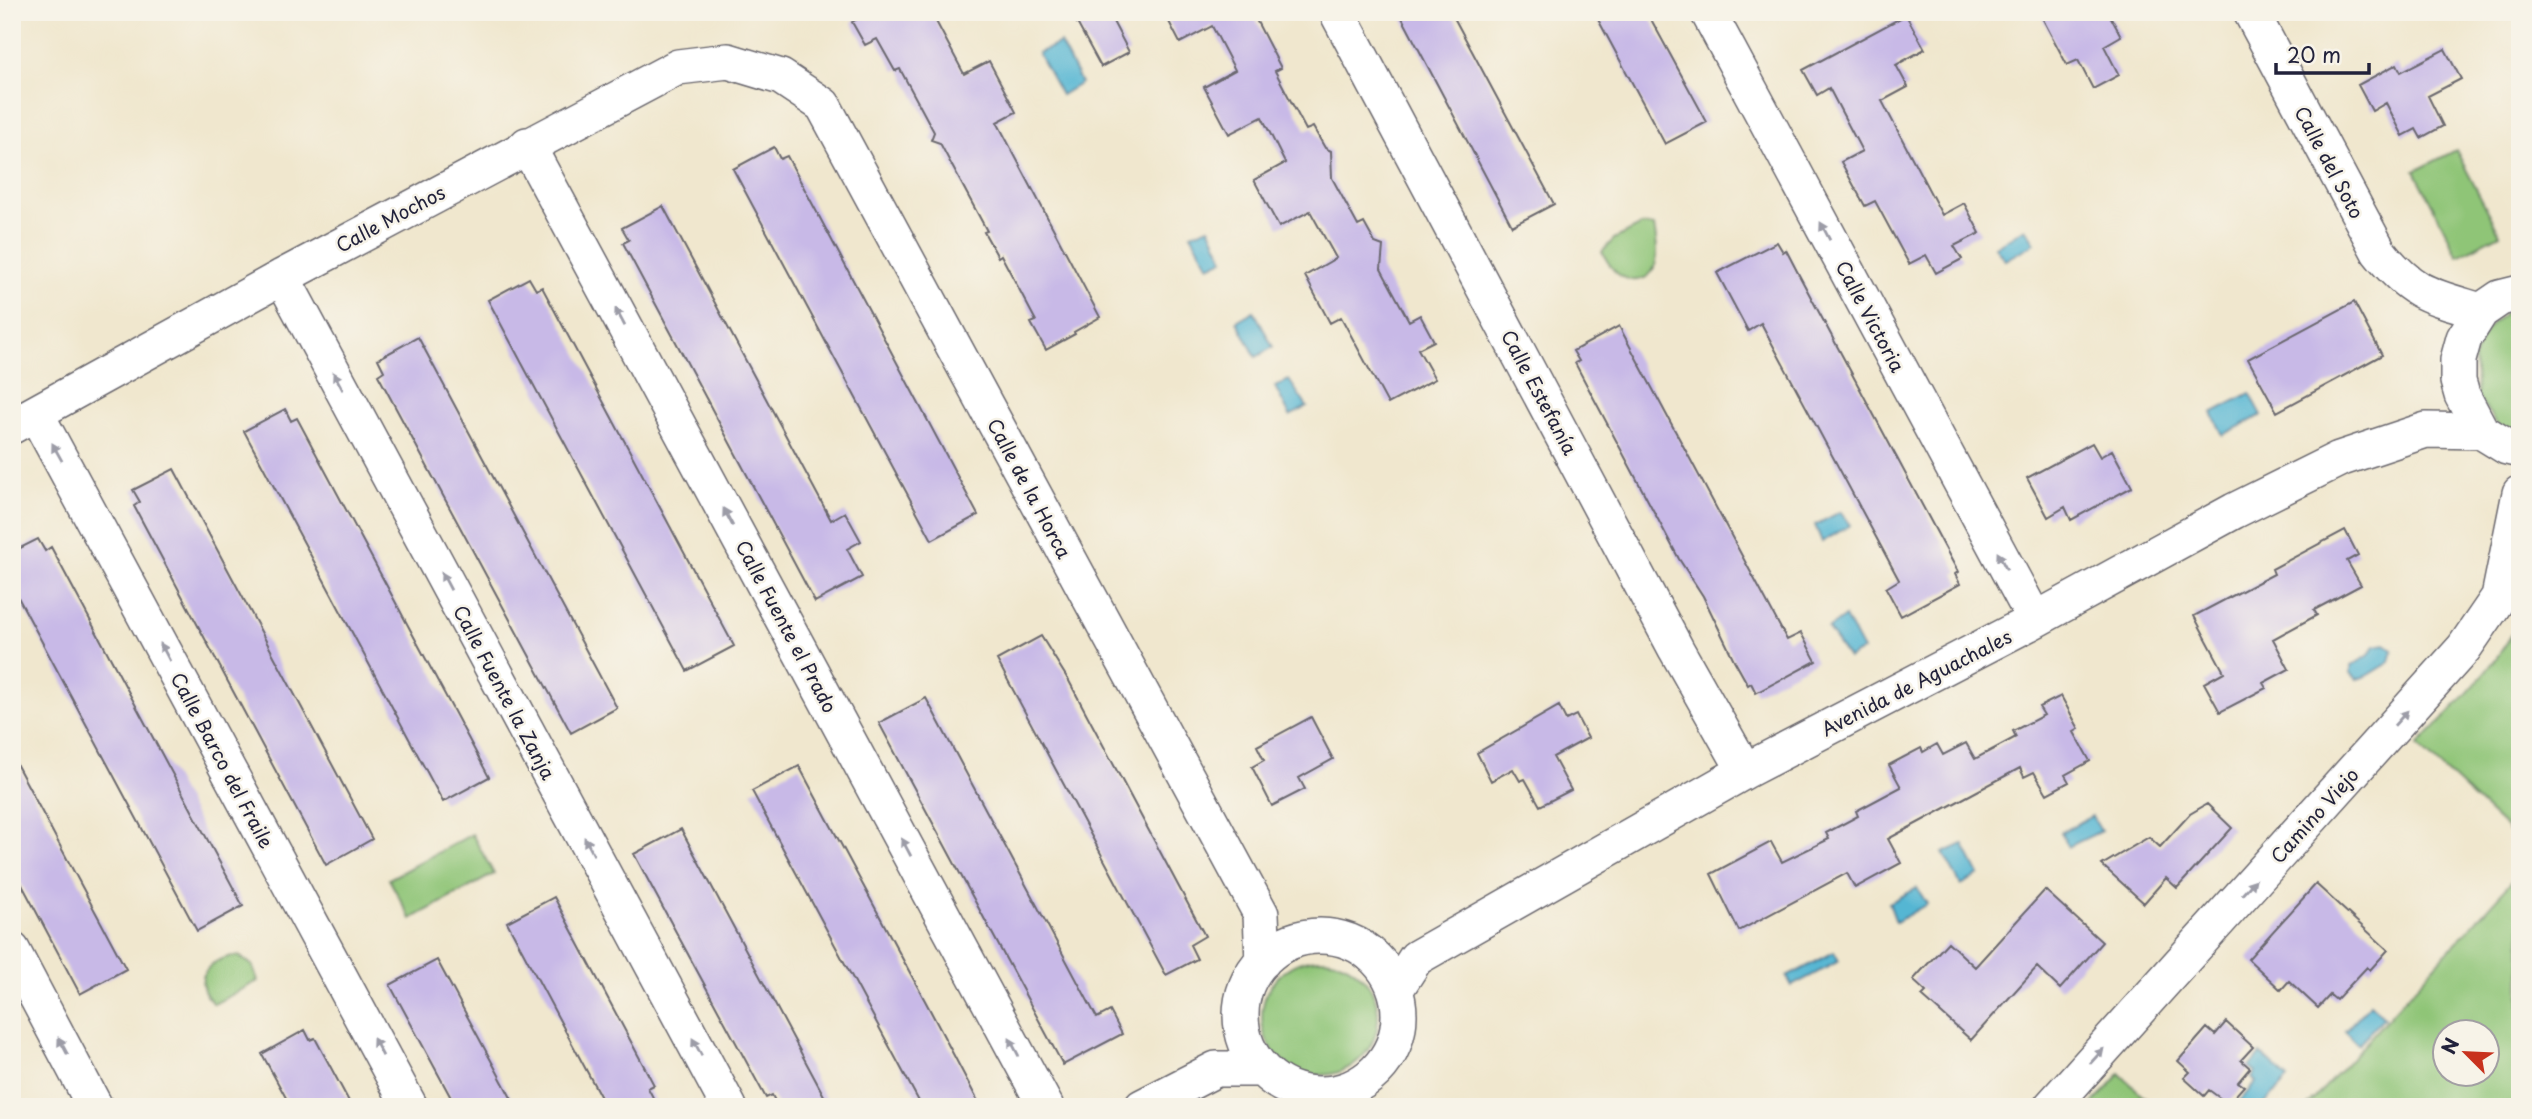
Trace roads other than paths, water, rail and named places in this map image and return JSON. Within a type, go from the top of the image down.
[{"type":"street","name":"Calle Estefanía","points":[[1337,12],[1676,649],[1745,771]]},
{"type":"street","name":"Calle Victoria","points":[[1707,12],[2035,620]]},
{"type":"street","name":"Calle del Soto","points":[[2251,12],[2379,252],[2397,275],[2473,324]]},
{"type":"street","name":"Calle Mochos","points":[[24,420],[282,276],[678,67],[728,61],[780,77]]},
{"type":"street","name":"Calle de la Horca","points":[[780,77],[823,105],[1261,914],[1297,940]]},
{"type":"street","name":"Calle Fuente el Prado","points":[[527,145],[1046,1107]]},
{"type":"street","name":"Calle Fuente la Zanja","points":[[282,276],[729,1107]]},
{"type":"street","points":[[2520,293],[2500,298],[2473,324],[2458,360],[2458,382],[2462,396],[2481,431],[2507,447],[2520,450]]},
{"type":"street","name":"Avenida de Aguachales","points":[[2426,430],[2462,396]]},
{"type":"street","name":"Calle Barco del Fraile","points":[[24,420],[411,1107]]},
{"type":"street","name":"Avenida de Aguachales","points":[[1396,989],[1416,958],[1745,771],[2035,620],[2234,511],[2339,458],[2426,430],[2481,431]]},
{"type":"street","name":"Camino Viejo","points":[[2051,1107],[2465,648],[2499,597],[2520,493]]},
{"type":"street","name":"Calle de la Horca","points":[[1261,914],[1263,961]]},
{"type":"street","points":[[1216,1069],[1239,1028],[1244,994],[1263,961],[1277,949],[1297,940],[1318,936],[1358,946],[1374,958],[1396,989],[1399,1021],[1394,1045],[1360,1095],[1337,1092],[1316,1100],[1286,1087],[1260,1069],[1247,1052],[1239,1028]]},
{"type":"street","points":[[12,950],[95,1107]]},
{"type":"street","name":"Avenida de Aguachales","points":[[1374,958],[1416,958]]},
{"type":"street","points":[[1142,1107],[1216,1069],[1260,1069]]},
{"type":"water","points":[[1060,43],[1081,83],[1061,95],[1038,53]]},
{"type":"water","points":[[1209,227],[1224,259],[1209,266],[1191,234]]},
{"type":"water","points":[[2025,228],[2035,243],[2005,260],[1995,247]]},
{"type":"water","points":[[1254,311],[1273,347],[1256,357],[1237,321]]},
{"type":"water","points":[[1289,380],[1307,407],[1290,416],[1275,387]]},
{"type":"water","points":[[2250,393],[2262,415],[2223,435],[2212,413]]},
{"type":"water","points":[[1840,512],[1850,525],[1822,542],[1815,525]]},
{"type":"water","points":[[1845,617],[1863,650],[1848,658],[1828,629]]},
{"type":"water","points":[[2385,644],[2393,650],[2390,662],[2357,679],[2351,673],[2351,666],[2368,656],[2375,646]]},
{"type":"water","points":[[2092,816],[2101,831],[2068,847],[2061,832]]},
{"type":"water","points":[[1963,844],[1979,875],[1961,885],[1943,853]]},
{"type":"water","points":[[1917,888],[1927,904],[1896,922],[1889,903]]},
{"type":"water","points":[[1834,952],[1839,961],[1792,986],[1787,977]]},
{"type":"water","points":[[2370,1004],[2384,1017],[2358,1044],[2345,1031]]},
{"type":"water","points":[[2261,1054],[2288,1079],[2262,1107],[2235,1107],[2256,1082],[2252,1078],[2256,1072],[2249,1067]]}]
